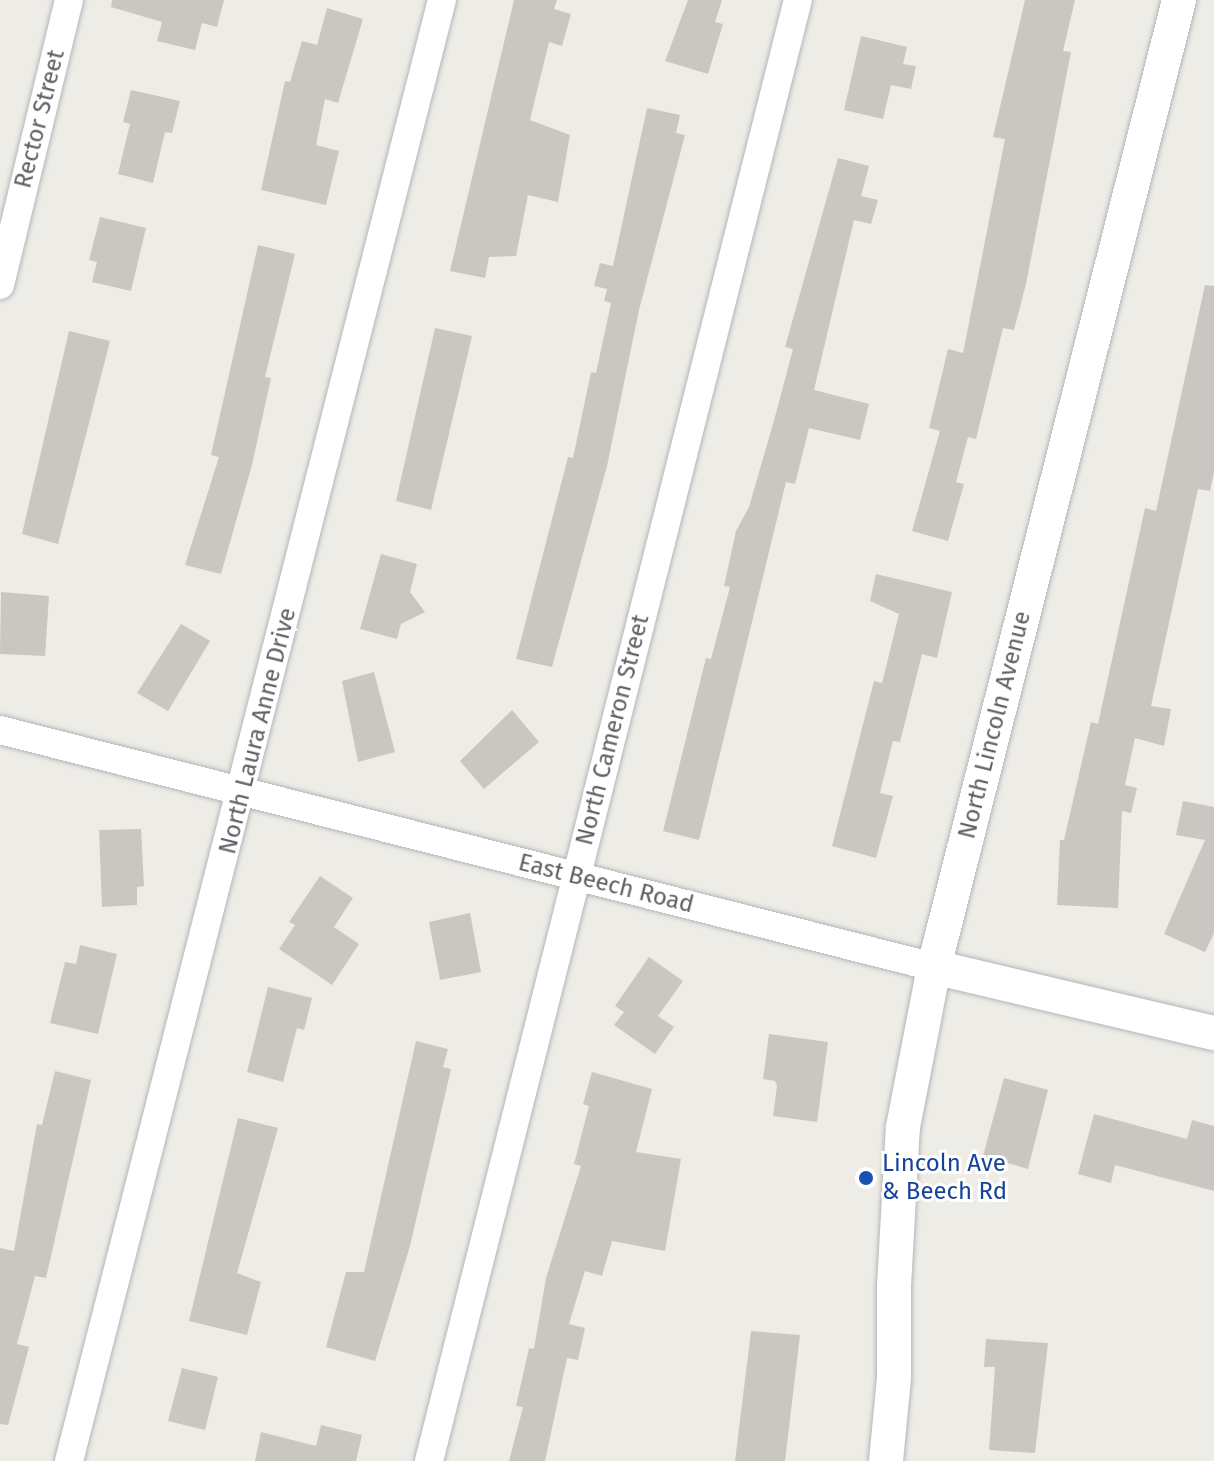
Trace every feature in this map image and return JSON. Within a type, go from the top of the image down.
[{"type":"street","name":"Rector Street","points":[[1,276],[69,0]]},
{"type":"street","name":"North Laura Anne Drive","points":[[69,1461],[243,792],[442,0]]},
{"type":"street","name":"North Cameron Street","points":[[429,1461],[798,0]]},
{"type":"street","name":"North Lincoln Avenue","points":[[886,1461],[894,1378],[894,1286],[903,1127],[934,967],[1179,0]]},
{"type":"street","name":"East Beech Road","points":[[0,730],[934,967],[1214,1033]]},
{"type":"building","points":[[112,0],[224,0],[217,27],[202,23],[195,50],[157,41],[162,22],[111,7]]},
{"type":"building","points":[[514,0],[557,0],[554,9],[571,14],[562,46],[549,42],[530,120],[570,135],[558,202],[528,195],[516,256],[489,257],[485,278],[450,271]]},
{"type":"building","points":[[688,0],[722,0],[715,22],[723,24],[708,74],[665,61]]},
{"type":"building","points":[[1025,0],[1075,0],[1063,51],[1071,52],[1026,284],[1014,330],[1003,328],[976,439],[968,437],[956,482],[964,484],[948,541],[912,531],[940,431],[929,428],[948,349],[963,353],[1005,139],[993,137]]},
{"type":"building","points":[[327,8],[363,19],[338,103],[325,99],[316,145],[339,151],[326,205],[261,190],[285,81],[290,82],[302,41],[317,45]]},
{"type":"building","points":[[861,36],[907,47],[903,64],[916,66],[911,89],[891,85],[883,119],[844,110]]},
{"type":"building","points":[[131,90],[180,101],[172,133],[165,132],[153,183],[118,174],[130,124],[123,122]]},
{"type":"building","points":[[647,108],[680,115],[676,133],[685,135],[639,310],[607,466],[552,667],[516,659],[568,457],[573,458],[591,372],[596,373],[611,303],[604,301],[607,289],[594,286],[600,263],[613,266]]},
{"type":"building","points":[[838,158],[869,166],[861,196],[878,200],[871,224],[854,220],[814,390],[869,404],[860,440],[809,428],[795,484],[786,482],[699,840],[663,831],[706,658],[711,659],[730,587],[724,586],[736,531],[749,507],[775,417],[793,349],[785,347]]},
{"type":"building","points":[[100,217],[146,228],[131,291],[92,282],[97,262],[89,260]]},
{"type":"building","points":[[258,245],[295,254],[265,377],[271,378],[252,465],[221,574],[185,565],[219,457],[211,455]]},
{"type":"building","points":[[1205,285],[1214,286],[1214,472],[1210,491],[1198,489],[1151,706],[1171,709],[1164,746],[1135,738],[1125,785],[1137,788],[1131,813],[1122,811],[1118,908],[1057,905],[1060,840],[1064,840],[1091,722],[1098,724],[1145,508],[1156,511]]},
{"type":"building","points":[[435,328],[472,336],[431,510],[396,501]]},
{"type":"building","points":[[69,331],[110,341],[58,544],[22,534]]},
{"type":"building","points":[[381,554],[417,564],[410,592],[425,612],[401,624],[397,639],[360,629]]},
{"type":"building","points":[[876,574],[952,592],[937,658],[922,654],[900,742],[893,741],[880,793],[893,796],[876,858],[832,846],[874,681],[882,683],[899,614],[870,601]]},
{"type":"building","points":[[1,592],[49,596],[45,656],[0,654]]},
{"type":"building","points":[[181,624],[210,641],[168,711],[137,693]]},
{"type":"building","points":[[374,672],[395,752],[358,762],[342,681]]},
{"type":"building","points":[[512,710],[539,742],[484,789],[460,761]]},
{"type":"building","points":[[1183,801],[1214,807],[1214,933],[1205,952],[1164,934],[1205,840],[1176,835]]},
{"type":"building","points":[[141,829],[144,886],[137,887],[137,905],[102,907],[99,830]]},
{"type":"building","points":[[320,876],[353,898],[334,927],[359,944],[332,985],[279,949],[295,925],[289,922]]},
{"type":"building","points":[[470,913],[481,972],[440,980],[429,922]]},
{"type":"building","points":[[80,945],[117,954],[98,1034],[50,1023],[65,962],[76,964]]},
{"type":"building","points":[[649,957],[683,981],[658,1016],[674,1027],[655,1054],[614,1025],[624,1012],[615,1006]]},
{"type":"building","points":[[268,987],[312,998],[304,1030],[297,1028],[283,1082],[247,1072]]},
{"type":"building","points":[[769,1034],[828,1042],[817,1122],[773,1116],[777,1086],[775,1081],[763,1079]]},
{"type":"building","points":[[416,1041],[448,1049],[443,1067],[451,1069],[410,1246],[375,1361],[326,1347],[346,1272],[364,1272]]},
{"type":"building","points":[[55,1071],[91,1080],[46,1278],[35,1276],[17,1344],[29,1347],[8,1425],[0,1424],[0,1248],[14,1251],[37,1124],[42,1125]]},
{"type":"building","points":[[592,1072],[652,1089],[636,1152],[681,1159],[665,1251],[612,1241],[602,1276],[585,1271],[569,1324],[585,1328],[578,1360],[567,1358],[545,1461],[509,1461],[523,1407],[516,1406],[529,1348],[534,1349],[546,1278],[581,1166],[574,1164],[589,1106],[583,1104]]},
{"type":"building","points":[[1004,1078],[1048,1090],[1028,1169],[983,1156]]},
{"type":"building","points":[[1094,1114],[1187,1139],[1192,1120],[1214,1126],[1214,1191],[1115,1165],[1111,1183],[1078,1174]]},
{"type":"building","points":[[238,1118],[278,1128],[237,1273],[261,1282],[247,1335],[189,1321]]},
{"type":"building","points":[[751,1331],[800,1335],[785,1461],[735,1461]]},
{"type":"building","points":[[986,1339],[1048,1343],[1035,1453],[989,1450],[995,1367],[984,1367]]},
{"type":"building","points":[[182,1368],[218,1377],[205,1430],[168,1421]]},
{"type":"building","points":[[321,1425],[362,1435],[356,1461],[255,1461],[261,1432],[316,1446]]},
{"type":"place","name":"Lincoln Ave & Beech Rd","points":[[866,1178]]}]
